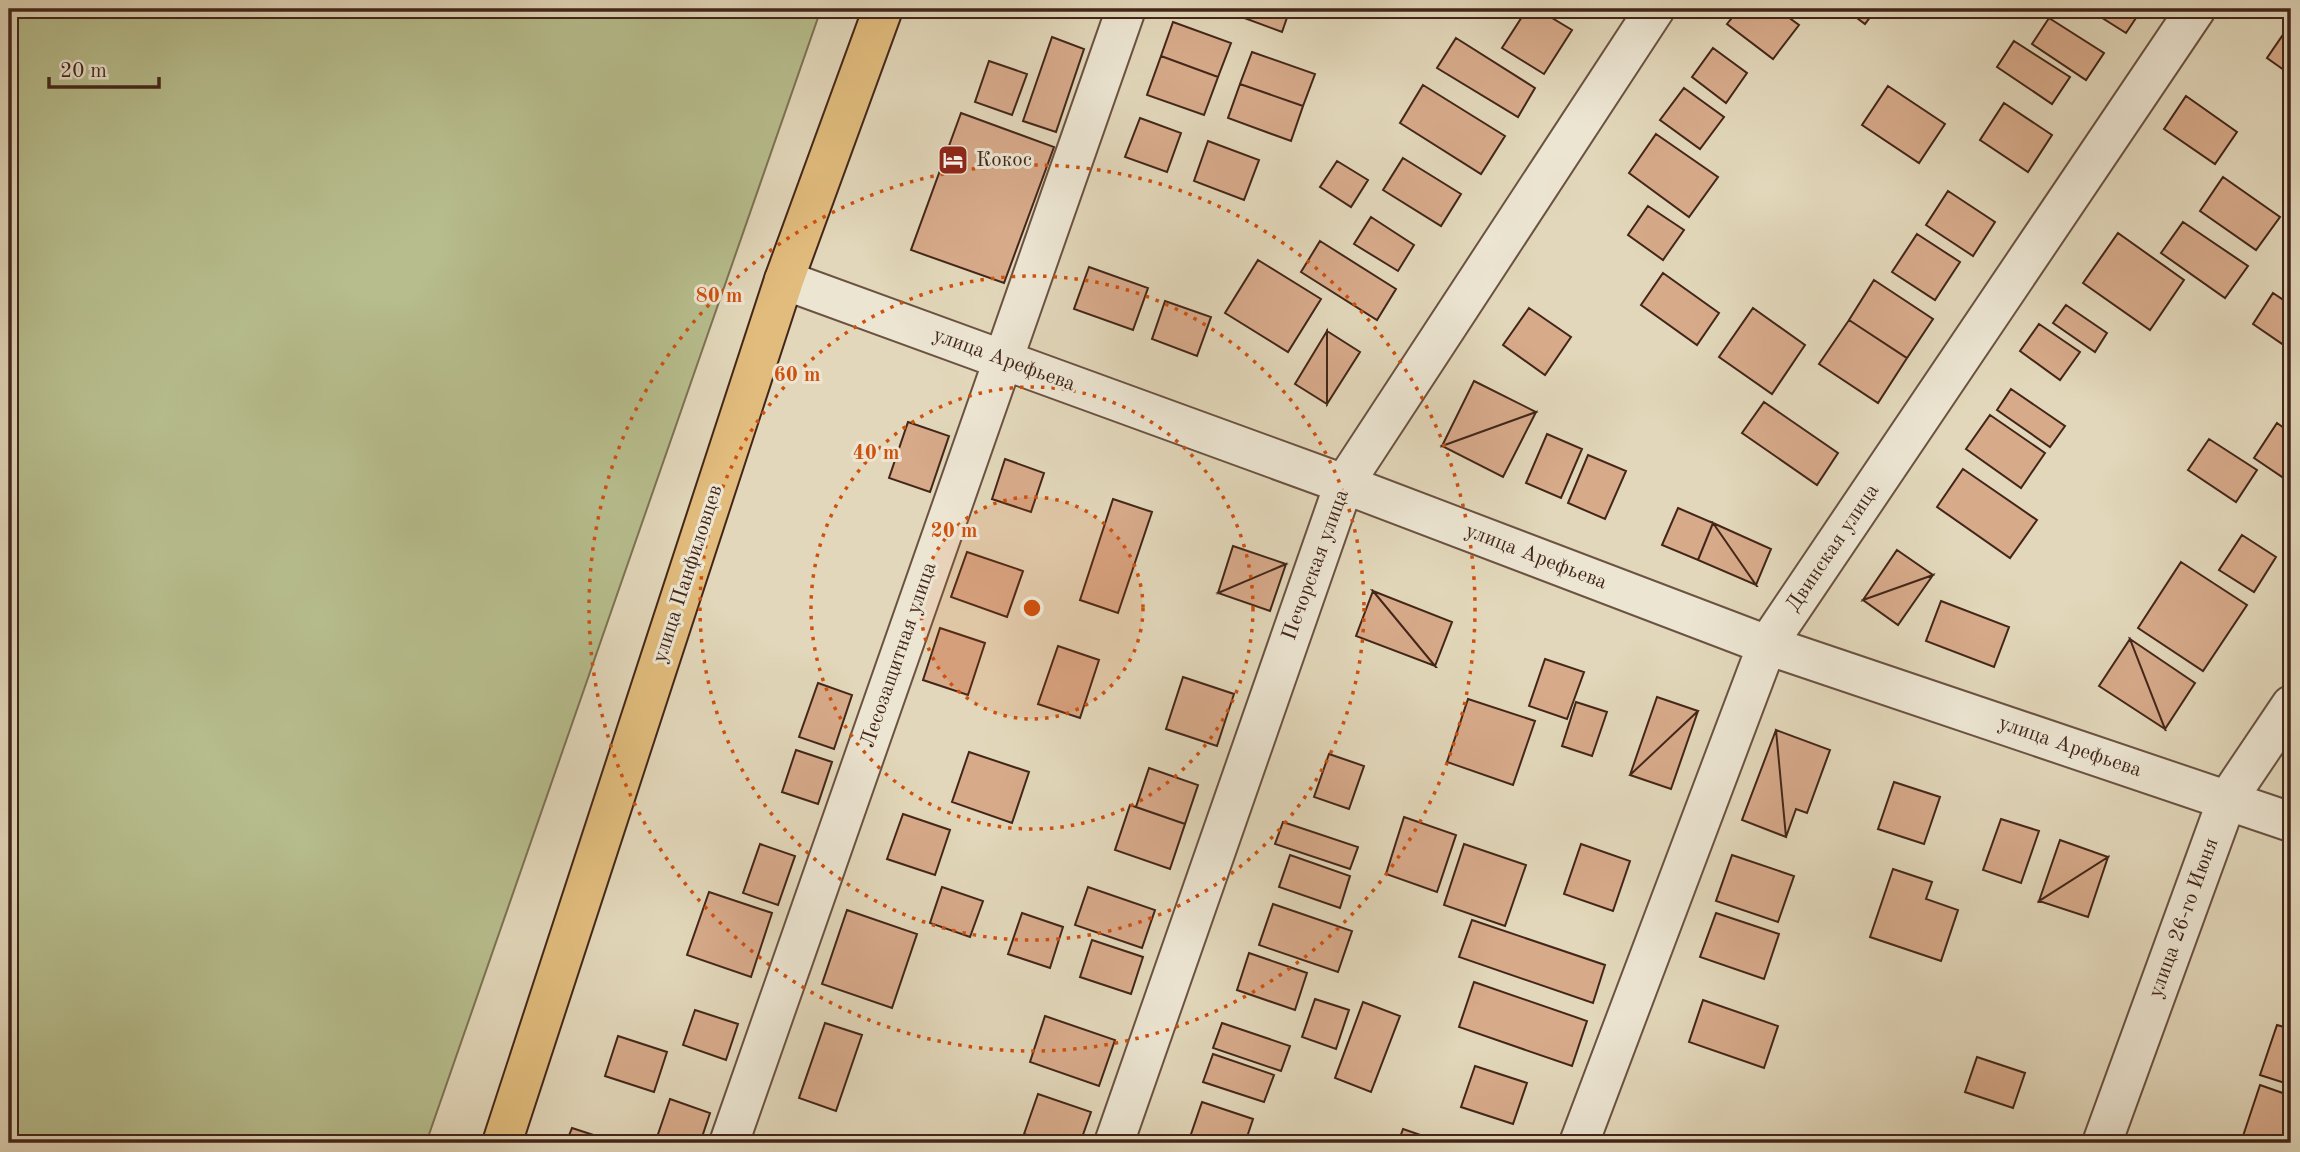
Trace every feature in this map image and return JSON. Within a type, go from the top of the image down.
[{"type":"main road","name":"улица Панфиловцев","points":[[502,1143],[784,281],[883,9]]},
{"type":"street","name":"Лесозащитная улица","points":[[729,1143],[1126,9]]},
{"type":"street","name":"Печорская улица","points":[[1114,1143],[1344,484],[1656,9]]},
{"type":"street","name":"Двинская улица","points":[[1579,1143],[1767,645],[2196,9]]},
{"type":"street","name":"улица Арефьева","points":[[784,281],[1003,358],[1344,484],[1767,645],[2291,822]]},
{"type":"street","name":"улица 26-го Июня","points":[[2102,1143],[2227,800],[2291,705]]},
{"type":"green space","points":[[9,9],[821,9],[426,1143],[9,1143]]},
{"type":"building","points":[[1220,9],[1290,9],[1282,32]]},
{"type":"building","points":[[1527,9],[1537,9],[1572,30],[1544,74],[1502,48]]},
{"type":"building","points":[[1739,9],[1777,9],[1799,25],[1773,59],[1727,24]]},
{"type":"building","points":[[1845,9],[1876,9],[1865,24]]},
{"type":"building","points":[[2088,9],[2142,9],[2126,33]]},
{"type":"building","points":[[2049,18],[2104,53],[2086,80],[2032,44]]},
{"type":"building","points":[[1173,22],[1231,43],[1218,77],[1161,56]]},
{"type":"building","points":[[2291,23],[2291,75],[2267,58]]},
{"type":"building","points":[[1052,37],[1084,49],[1056,132],[1023,121]]},
{"type":"building","points":[[1456,38],[1535,88],[1518,117],[1437,68]]},
{"type":"building","points":[[2014,41],[2070,77],[2052,104],[1997,67]]},
{"type":"building","points":[[1713,48],[1747,73],[1726,103],[1692,77]]},
{"type":"building","points":[[1252,52],[1315,74],[1303,106],[1240,84]]},
{"type":"building","points":[[1161,56],[1218,77],[1204,115],[1147,95]]},
{"type":"building","points":[[989,61],[1027,74],[1012,115],[975,102]]},
{"type":"building","points":[[1240,84],[1303,106],[1291,141],[1228,118]]},
{"type":"building","points":[[1423,85],[1505,136],[1481,174],[1400,123]]},
{"type":"building","points":[[1888,86],[1945,124],[1919,163],[1862,125]]},
{"type":"building","points":[[1684,88],[1724,117],[1700,149],[1660,120]]},
{"type":"building","points":[[2186,96],[2237,132],[2215,164],[2164,129]]},
{"type":"building","points":[[2004,103],[2052,135],[2028,172],[1980,140]]},
{"type":"building","points":[[961,113],[1054,147],[1004,283],[911,250]]},
{"type":"building","points":[[1140,118],[1181,133],[1167,172],[1125,157]]},
{"type":"building","points":[[1656,134],[1718,177],[1689,217],[1629,173]]},
{"type":"building","points":[[1208,141],[1259,160],[1244,200],[1194,181]]},
{"type":"building","points":[[1403,158],[1461,194],[1441,226],[1383,190]]},
{"type":"building","points":[[1337,161],[1368,180],[1351,207],[1320,187]]},
{"type":"building","points":[[2223,177],[2280,217],[2256,250],[2200,211]]},
{"type":"building","points":[[1948,191],[1995,222],[1973,256],[1926,225]]},
{"type":"building","points":[[1648,206],[1684,230],[1663,260],[1628,235]]},
{"type":"building","points":[[1371,217],[1414,245],[1398,271],[1354,244]]},
{"type":"building","points":[[2183,222],[2248,266],[2225,298],[2161,253]]},
{"type":"building","points":[[2118,233],[2184,280],[2150,330],[2083,283]]},
{"type":"building","points":[[1917,234],[1960,262],[1935,300],[1892,272]]},
{"type":"building","points":[[1320,241],[1396,289],[1377,320],[1301,272]]},
{"type":"building","points":[[1258,260],[1321,299],[1288,352],[1225,313]]},
{"type":"building","points":[[1089,267],[1148,288],[1133,330],[1074,309]]},
{"type":"building","points":[[1663,273],[1719,313],[1697,345],[1641,305]]},
{"type":"building","points":[[1874,280],[1933,319],[1907,358],[1849,320]]},
{"type":"building","points":[[2273,293],[2291,305],[2291,350],[2253,324]]},
{"type":"building","points":[[1165,301],[1211,317],[1197,356],[1152,339]]},
{"type":"building","points":[[2066,305],[2107,333],[2095,352],[2053,323]]},
{"type":"building","points":[[1529,308],[1571,337],[1545,375],[1503,345]]},
{"type":"building","points":[[1753,308],[1805,345],[1772,394],[1719,357]]},
{"type":"building","points":[[1849,320],[1907,358],[1878,403],[1819,364]]},
{"type":"building","points":[[2039,324],[2080,352],[2060,380],[2020,351]]},
{"type":"building","points":[[1327,331],[1360,352],[1327,404]]},
{"type":"building","points":[[1327,331],[1327,404],[1295,384]]},
{"type":"building","points":[[1474,381],[1536,412],[1442,446]]},
{"type":"building","points":[[2011,389],[2065,426],[2050,447],[1997,410]]},
{"type":"building","points":[[1764,402],[1838,453],[1817,485],[1742,433]]},
{"type":"building","points":[[1536,412],[1503,477],[1442,446]]},
{"type":"building","points":[[1990,415],[2045,453],[2021,488],[1966,449]]},
{"type":"building","points":[[908,422],[949,436],[930,492],[889,478]]},
{"type":"building","points":[[2277,423],[2291,433],[2291,483],[2254,458]]},
{"type":"building","points":[[1547,434],[1582,449],[1561,498],[1526,483]]},
{"type":"building","points":[[2209,439],[2257,470],[2236,502],[2188,470]]},
{"type":"building","points":[[1588,455],[1626,471],[1605,519],[1568,503]]},
{"type":"building","points":[[1005,459],[1044,473],[1031,512],[992,499]]},
{"type":"building","points":[[1963,469],[2037,520],[2010,558],[1937,507]]},
{"type":"building","points":[[1113,499],[1152,512],[1118,613],[1080,600]]},
{"type":"building","points":[[1678,508],[1713,523],[1698,560],[1662,545]]},
{"type":"building","points":[[1713,523],[1771,549],[1756,585]]},
{"type":"building","points":[[1713,523],[1756,585],[1698,560]]},
{"type":"building","points":[[2242,535],[2276,557],[2254,592],[2219,570]]},
{"type":"building","points":[[1233,546],[1286,564],[1218,593]]},
{"type":"building","points":[[1897,550],[1933,575],[1863,600]]},
{"type":"building","points":[[967,552],[1023,571],[1007,617],[951,597]]},
{"type":"building","points":[[2181,562],[2247,605],[2203,671],[2138,628]]},
{"type":"building","points":[[1286,564],[1270,611],[1218,593]]},
{"type":"building","points":[[1933,575],[1898,625],[1863,600]]},
{"type":"building","points":[[1373,591],[1435,666],[1356,636]]},
{"type":"building","points":[[1373,591],[1452,622],[1435,666]]},
{"type":"building","points":[[1941,601],[2009,627],[1994,667],[1926,641]]},
{"type":"building","points":[[940,628],[985,643],[968,695],[923,680]]},
{"type":"building","points":[[2130,639],[2195,683],[2165,729]]},
{"type":"building","points":[[2130,639],[2165,729],[2099,686]]},
{"type":"building","points":[[1058,646],[1099,660],[1080,718],[1038,704]]},
{"type":"building","points":[[1545,659],[1584,672],[1567,719],[1529,706]]},
{"type":"building","points":[[1183,677],[1234,694],[1217,746],[1166,729]]},
{"type":"building","points":[[818,683],[852,695],[834,749],[799,737]]},
{"type":"building","points":[[1657,697],[1698,711],[1630,775]]},
{"type":"building","points":[[1468,699],[1535,721],[1513,785],[1447,762]]},
{"type":"building","points":[[1576,702],[1607,712],[1592,756],[1562,746]]},
{"type":"building","points":[[1698,711],[1671,789],[1630,775]]},
{"type":"building","points":[[1776,730],[1786,837],[1742,820]]},
{"type":"building","points":[[1776,730],[1830,750],[1807,813],[1796,809],[1786,837]]},
{"type":"building","points":[[796,750],[832,762],[818,804],[782,792]]},
{"type":"building","points":[[969,752],[1029,772],[1012,823],[952,802]]},
{"type":"building","points":[[1329,754],[1364,766],[1349,809],[1314,797]]},
{"type":"building","points":[[1149,768],[1198,785],[1185,824],[1136,807]]},
{"type":"building","points":[[1894,782],[1940,797],[1924,844],[1878,829]]},
{"type":"building","points":[[1130,805],[1185,824],[1170,869],[1115,850]]},
{"type":"building","points":[[903,814],[950,830],[935,875],[887,859]]},
{"type":"building","points":[[1404,817],[1456,835],[1437,892],[1386,874]]},
{"type":"building","points":[[2001,819],[2039,831],[2021,883],[1983,870]]},
{"type":"building","points":[[1283,822],[1358,847],[1350,869],[1275,844]]},
{"type":"building","points":[[2060,840],[2108,857],[2039,901]]},
{"type":"building","points":[[760,844],[795,856],[778,905],[743,893]]},
{"type":"building","points":[[1464,844],[1526,865],[1505,926],[1444,905]]},
{"type":"building","points":[[1581,844],[1630,861],[1613,911],[1564,894]]},
{"type":"building","points":[[1290,855],[1350,876],[1340,908],[1279,887]]},
{"type":"building","points":[[1732,855],[1794,876],[1778,922],[1716,901]]},
{"type":"building","points":[[2108,857],[2088,917],[2039,901]]},
{"type":"building","points":[[1893,869],[1932,882],[1926,899],[1958,910],[1941,961],[1870,937]]},
{"type":"building","points":[[942,887],[983,901],[970,937],[930,923]]},
{"type":"building","points":[[1088,887],[1155,910],[1142,948],[1075,925]]},
{"type":"building","points":[[709,892],[772,913],[751,977],[687,955]]},
{"type":"building","points":[[1273,904],[1352,931],[1338,972],[1259,945]]},
{"type":"building","points":[[847,910],[917,934],[892,1008],[822,984]]},
{"type":"building","points":[[1022,913],[1063,927],[1050,968],[1008,954]]},
{"type":"building","points":[[1716,913],[1779,934],[1764,979],[1700,957]]},
{"type":"building","points":[[1472,920],[1605,965],[1593,1003],[1459,957]]},
{"type":"building","points":[[1092,940],[1143,957],[1131,994],[1080,977]]},
{"type":"building","points":[[1249,953],[1307,973],[1295,1010],[1237,990]]},
{"type":"building","points":[[1474,982],[1587,1021],[1572,1066],[1459,1027]]},
{"type":"building","points":[[1315,999],[1349,1010],[1336,1049],[1302,1037]]},
{"type":"building","points":[[1703,1000],[1778,1026],[1764,1068],[1689,1042]]},
{"type":"building","points":[[1363,1002],[1400,1016],[1371,1092],[1335,1078]]},
{"type":"building","points":[[695,1010],[738,1024],[726,1060],[683,1045]]},
{"type":"building","points":[[1045,1016],[1115,1040],[1099,1086],[1030,1062]]},
{"type":"building","points":[[825,1023],[862,1035],[836,1111],[799,1098]]},
{"type":"building","points":[[1222,1023],[1290,1046],[1281,1071],[1213,1048]]},
{"type":"building","points":[[2277,1025],[2291,1029],[2291,1085],[2260,1075]]},
{"type":"building","points":[[618,1036],[667,1052],[654,1092],[605,1076]]},
{"type":"building","points":[[1213,1054],[1274,1075],[1264,1102],[1203,1082]]},
{"type":"building","points":[[1977,1057],[2025,1073],[2013,1108],[1965,1092]]},
{"type":"building","points":[[1475,1066],[1527,1083],[1513,1124],[1461,1107]]},
{"type":"building","points":[[2260,1085],[2291,1096],[2291,1143],[2256,1143],[2242,1139]]},
{"type":"building","points":[[1038,1094],[1091,1112],[1080,1143],[1051,1143],[1024,1134]]},
{"type":"building","points":[[670,1099],[710,1113],[700,1143],[655,1143]]},
{"type":"building","points":[[1202,1102],[1253,1119],[1245,1143],[1188,1143]]},
{"type":"building","points":[[572,1128],[618,1143],[566,1143]]},
{"type":"building","points":[[1403,1129],[1438,1141],[1398,1143]]},
{"type":"place","name":"Кокос","points":[[953,160]]}]
